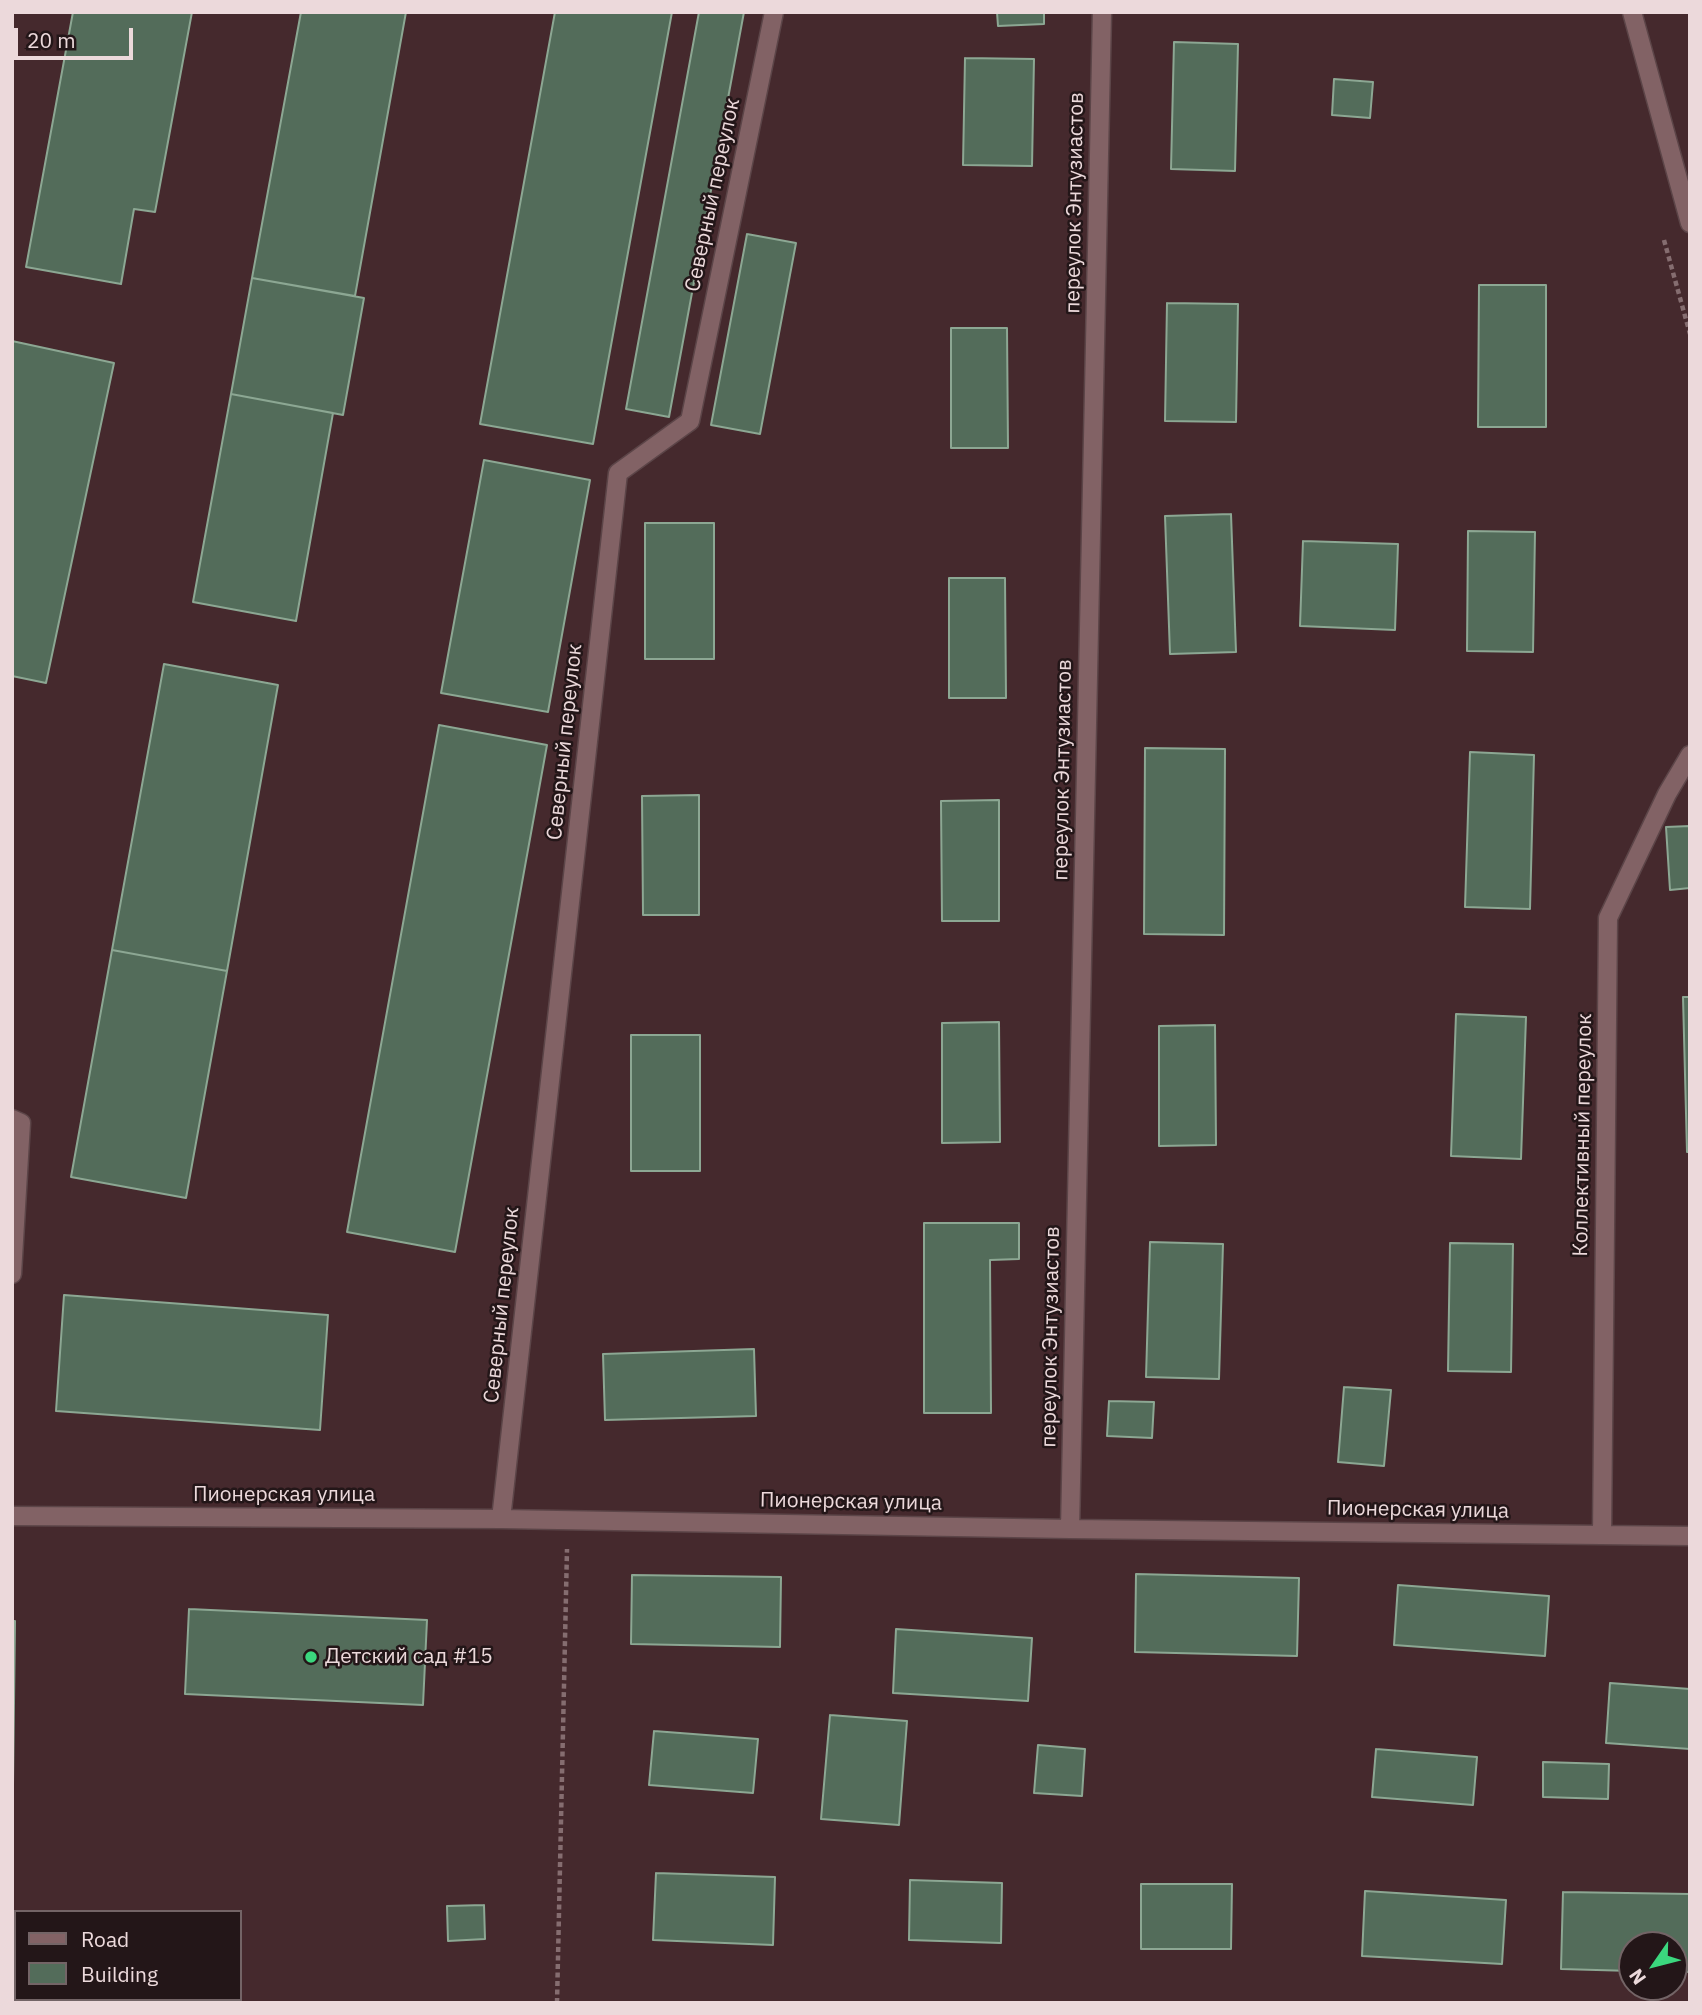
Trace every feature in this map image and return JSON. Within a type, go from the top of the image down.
[{"type":"street","name":"Северный переулок","points":[[501,1519],[618,473],[690,421],[774,12]]},
{"type":"street","name":"переулок Энтузиастов","points":[[1070,1529],[1102,12]]},
{"type":"street","points":[[1632,12],[1690,223]]},
{"type":"street","name":"Коллективный переулок","points":[[1602,1535],[1608,918],[1667,794],[1690,755]]},
{"type":"street","points":[[12,1119],[21,1124],[12,1274]]},
{"type":"street","name":"Пионерская улица","points":[[12,1516],[501,1519],[1690,1536]]},
{"type":"path","points":[[557,2003],[567,1520]]},
{"type":"building","points":[[73,12],[192,12],[155,212],[134,209],[121,284],[26,267]]},
{"type":"building","points":[[301,12],[406,12],[355,296],[252,278]]},
{"type":"building","points":[[555,12],[672,12],[593,444],[480,424]]},
{"type":"building","points":[[699,12],[744,12],[669,417],[626,409]]},
{"type":"building","points":[[997,12],[1044,12],[1044,24],[998,26]]},
{"type":"building","points":[[1174,42],[1238,44],[1235,171],[1171,169]]},
{"type":"building","points":[[965,58],[1034,59],[1032,166],[963,165]]},
{"type":"building","points":[[1334,79],[1373,82],[1370,118],[1332,115]]},
{"type":"building","points":[[747,234],[796,243],[760,434],[711,425]]},
{"type":"building","points":[[252,278],[364,298],[343,415],[231,394]]},
{"type":"building","points":[[1479,285],[1546,285],[1546,427],[1478,427]]},
{"type":"building","points":[[1167,303],[1238,304],[1236,422],[1165,421]]},
{"type":"building","points":[[951,328],[1007,328],[1008,448],[951,448]]},
{"type":"building","points":[[12,341],[114,363],[46,683],[12,676]]},
{"type":"building","points":[[231,394],[333,413],[296,621],[193,602]]},
{"type":"building","points":[[484,460],[590,480],[548,712],[441,693]]},
{"type":"building","points":[[1231,514],[1236,652],[1170,654],[1165,516]]},
{"type":"building","points":[[645,523],[714,523],[714,659],[645,659]]},
{"type":"building","points":[[1468,531],[1535,532],[1533,652],[1467,651]]},
{"type":"building","points":[[1303,541],[1398,544],[1395,630],[1300,626]]},
{"type":"building","points":[[949,578],[1005,578],[1006,698],[949,698]]},
{"type":"building","points":[[164,664],[278,685],[227,971],[112,950]]},
{"type":"building","points":[[439,725],[547,745],[455,1252],[347,1232]]},
{"type":"building","points":[[1145,748],[1225,749],[1224,935],[1144,934]]},
{"type":"building","points":[[1470,752],[1534,755],[1530,909],[1465,907]]},
{"type":"building","points":[[699,795],[699,915],[643,915],[642,796]]},
{"type":"building","points":[[999,800],[999,921],[942,921],[941,801]]},
{"type":"building","points":[[1690,826],[1690,888],[1670,890],[1666,827]]},
{"type":"building","points":[[112,950],[227,971],[186,1198],[71,1177]]},
{"type":"building","points":[[1683,997],[1690,997],[1690,1152],[1687,1152]]},
{"type":"building","points":[[1456,1014],[1526,1017],[1521,1159],[1451,1156]]},
{"type":"building","points":[[999,1022],[1000,1142],[942,1143],[942,1023]]},
{"type":"building","points":[[1215,1025],[1216,1145],[1159,1146],[1159,1026]]},
{"type":"building","points":[[631,1035],[700,1035],[700,1171],[631,1171]]},
{"type":"building","points":[[924,1223],[1019,1223],[1019,1259],[990,1260],[991,1413],[924,1413]]},
{"type":"building","points":[[1150,1242],[1223,1244],[1219,1379],[1146,1377]]},
{"type":"building","points":[[1450,1243],[1513,1244],[1511,1372],[1448,1371]]},
{"type":"building","points":[[64,1295],[328,1315],[320,1430],[56,1411]]},
{"type":"building","points":[[754,1349],[756,1416],[605,1420],[603,1354]]},
{"type":"building","points":[[1344,1387],[1391,1390],[1384,1466],[1338,1462]]},
{"type":"building","points":[[1109,1401],[1154,1402],[1152,1438],[1107,1436]]},
{"type":"building","points":[[1136,1574],[1299,1578],[1297,1656],[1135,1652]]},
{"type":"building","points":[[632,1575],[781,1577],[780,1647],[631,1644]]},
{"type":"building","points":[[1398,1585],[1549,1596],[1545,1656],[1394,1645]]},
{"type":"building","points":[[189,1609],[427,1620],[423,1705],[185,1694]]},
{"type":"building","points":[[12,1621],[15,1621],[12,1867]]},
{"type":"building","points":[[896,1629],[1032,1638],[1028,1701],[893,1693]]},
{"type":"building","points":[[1610,1683],[1690,1689],[1690,1749],[1606,1743]]},
{"type":"building","points":[[830,1715],[907,1721],[899,1825],[821,1819]]},
{"type":"building","points":[[654,1731],[758,1739],[753,1793],[649,1785]]},
{"type":"building","points":[[1038,1745],[1085,1749],[1082,1796],[1034,1793]]},
{"type":"building","points":[[1376,1749],[1477,1757],[1473,1805],[1372,1797]]},
{"type":"building","points":[[1543,1762],[1609,1764],[1608,1799],[1543,1797]]},
{"type":"building","points":[[656,1873],[775,1877],[773,1945],[653,1940]]},
{"type":"building","points":[[910,1880],[1002,1883],[1001,1943],[909,1940]]},
{"type":"building","points":[[1141,1884],[1232,1884],[1231,1949],[1141,1949]]},
{"type":"building","points":[[1365,1891],[1506,1900],[1502,1964],[1362,1956]]},
{"type":"building","points":[[1563,1892],[1690,1894],[1690,1972],[1688,1931],[1618,1931],[1618,1971],[1561,1969]]},
{"type":"building","points":[[484,1905],[485,1939],[448,1941],[447,1906]]},
{"type":"place","name":"Детский сад #15","points":[[311,1657]]}]
